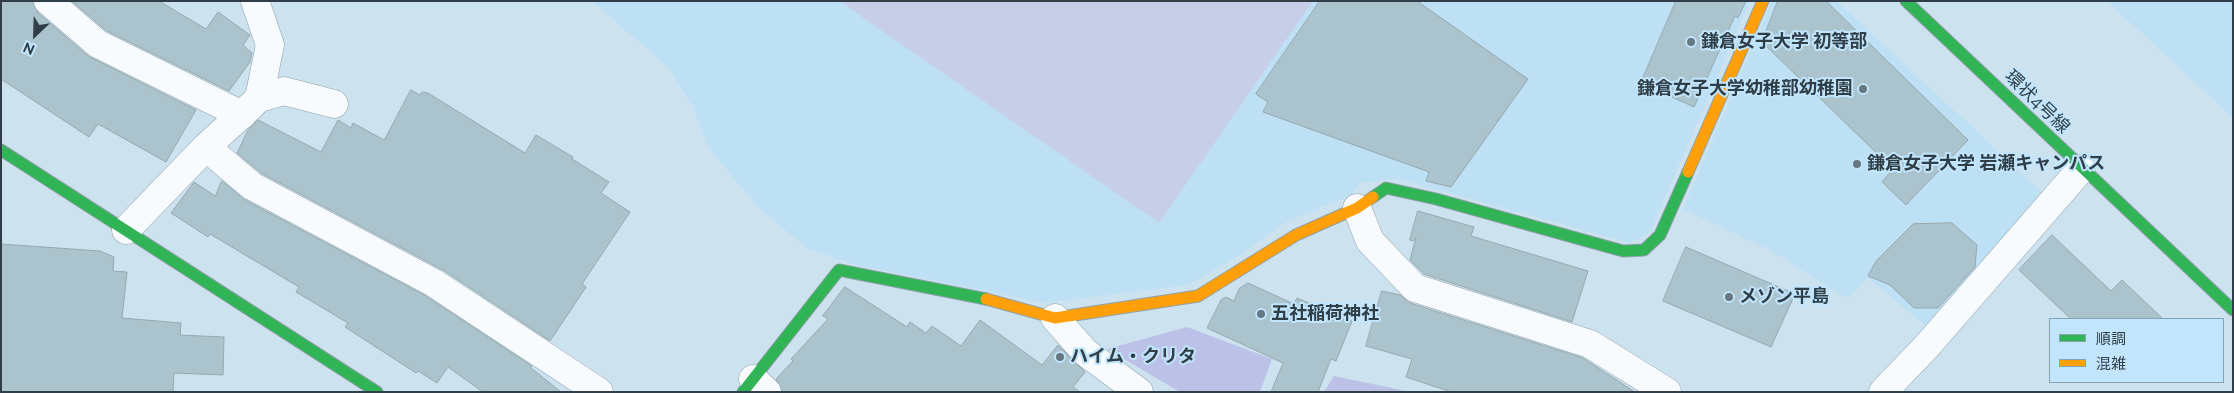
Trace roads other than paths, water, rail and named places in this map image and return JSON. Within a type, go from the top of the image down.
[{"type":"street","points":[[48,1],[98,44],[250,107]]},
{"type":"street","points":[[250,107],[270,45],[256,1]]},
{"type":"street","points":[[754,388],[839,270],[978,297],[1055,318],[1089,311],[1198,296],[1296,236],[1357,208],[1386,188],[1436,199],[1623,251],[1644,250],[1660,235],[1763,1]]},
{"type":"street","name":"環状4号線","points":[[1906,1],[2233,310]]},
{"type":"street","points":[[126,230],[206,147],[250,107],[284,91],[334,104]]},
{"type":"street","points":[[206,147],[252,186],[434,283],[599,392]]},
{"type":"street","points":[[1,150],[376,392]]},
{"type":"street","points":[[1883,392],[1927,346],[2082,169]]},
{"type":"street","points":[[1357,208],[1370,241],[1415,288],[1590,344],[1666,392]]},
{"type":"street","name":"環状4号線","points":[[2210,288],[2233,299]]},
{"type":"street","points":[[1055,318],[1085,352],[1139,392]]},
{"type":"place","name":"鎌倉女子大学 初等部","points":[[1691,42]]},
{"type":"place","name":"鎌倉女子大学幼稚部幼稚園","points":[[1863,89]]},
{"type":"place","name":"鎌倉女子大学 岩瀬キャンパス","points":[[1857,164]]},
{"type":"place","name":"メゾン平島","points":[[1729,297]]},
{"type":"place","name":"五社稲荷神社","points":[[1261,314]]},
{"type":"place","name":"ハイム・クリタ","points":[[1060,357]]}]
